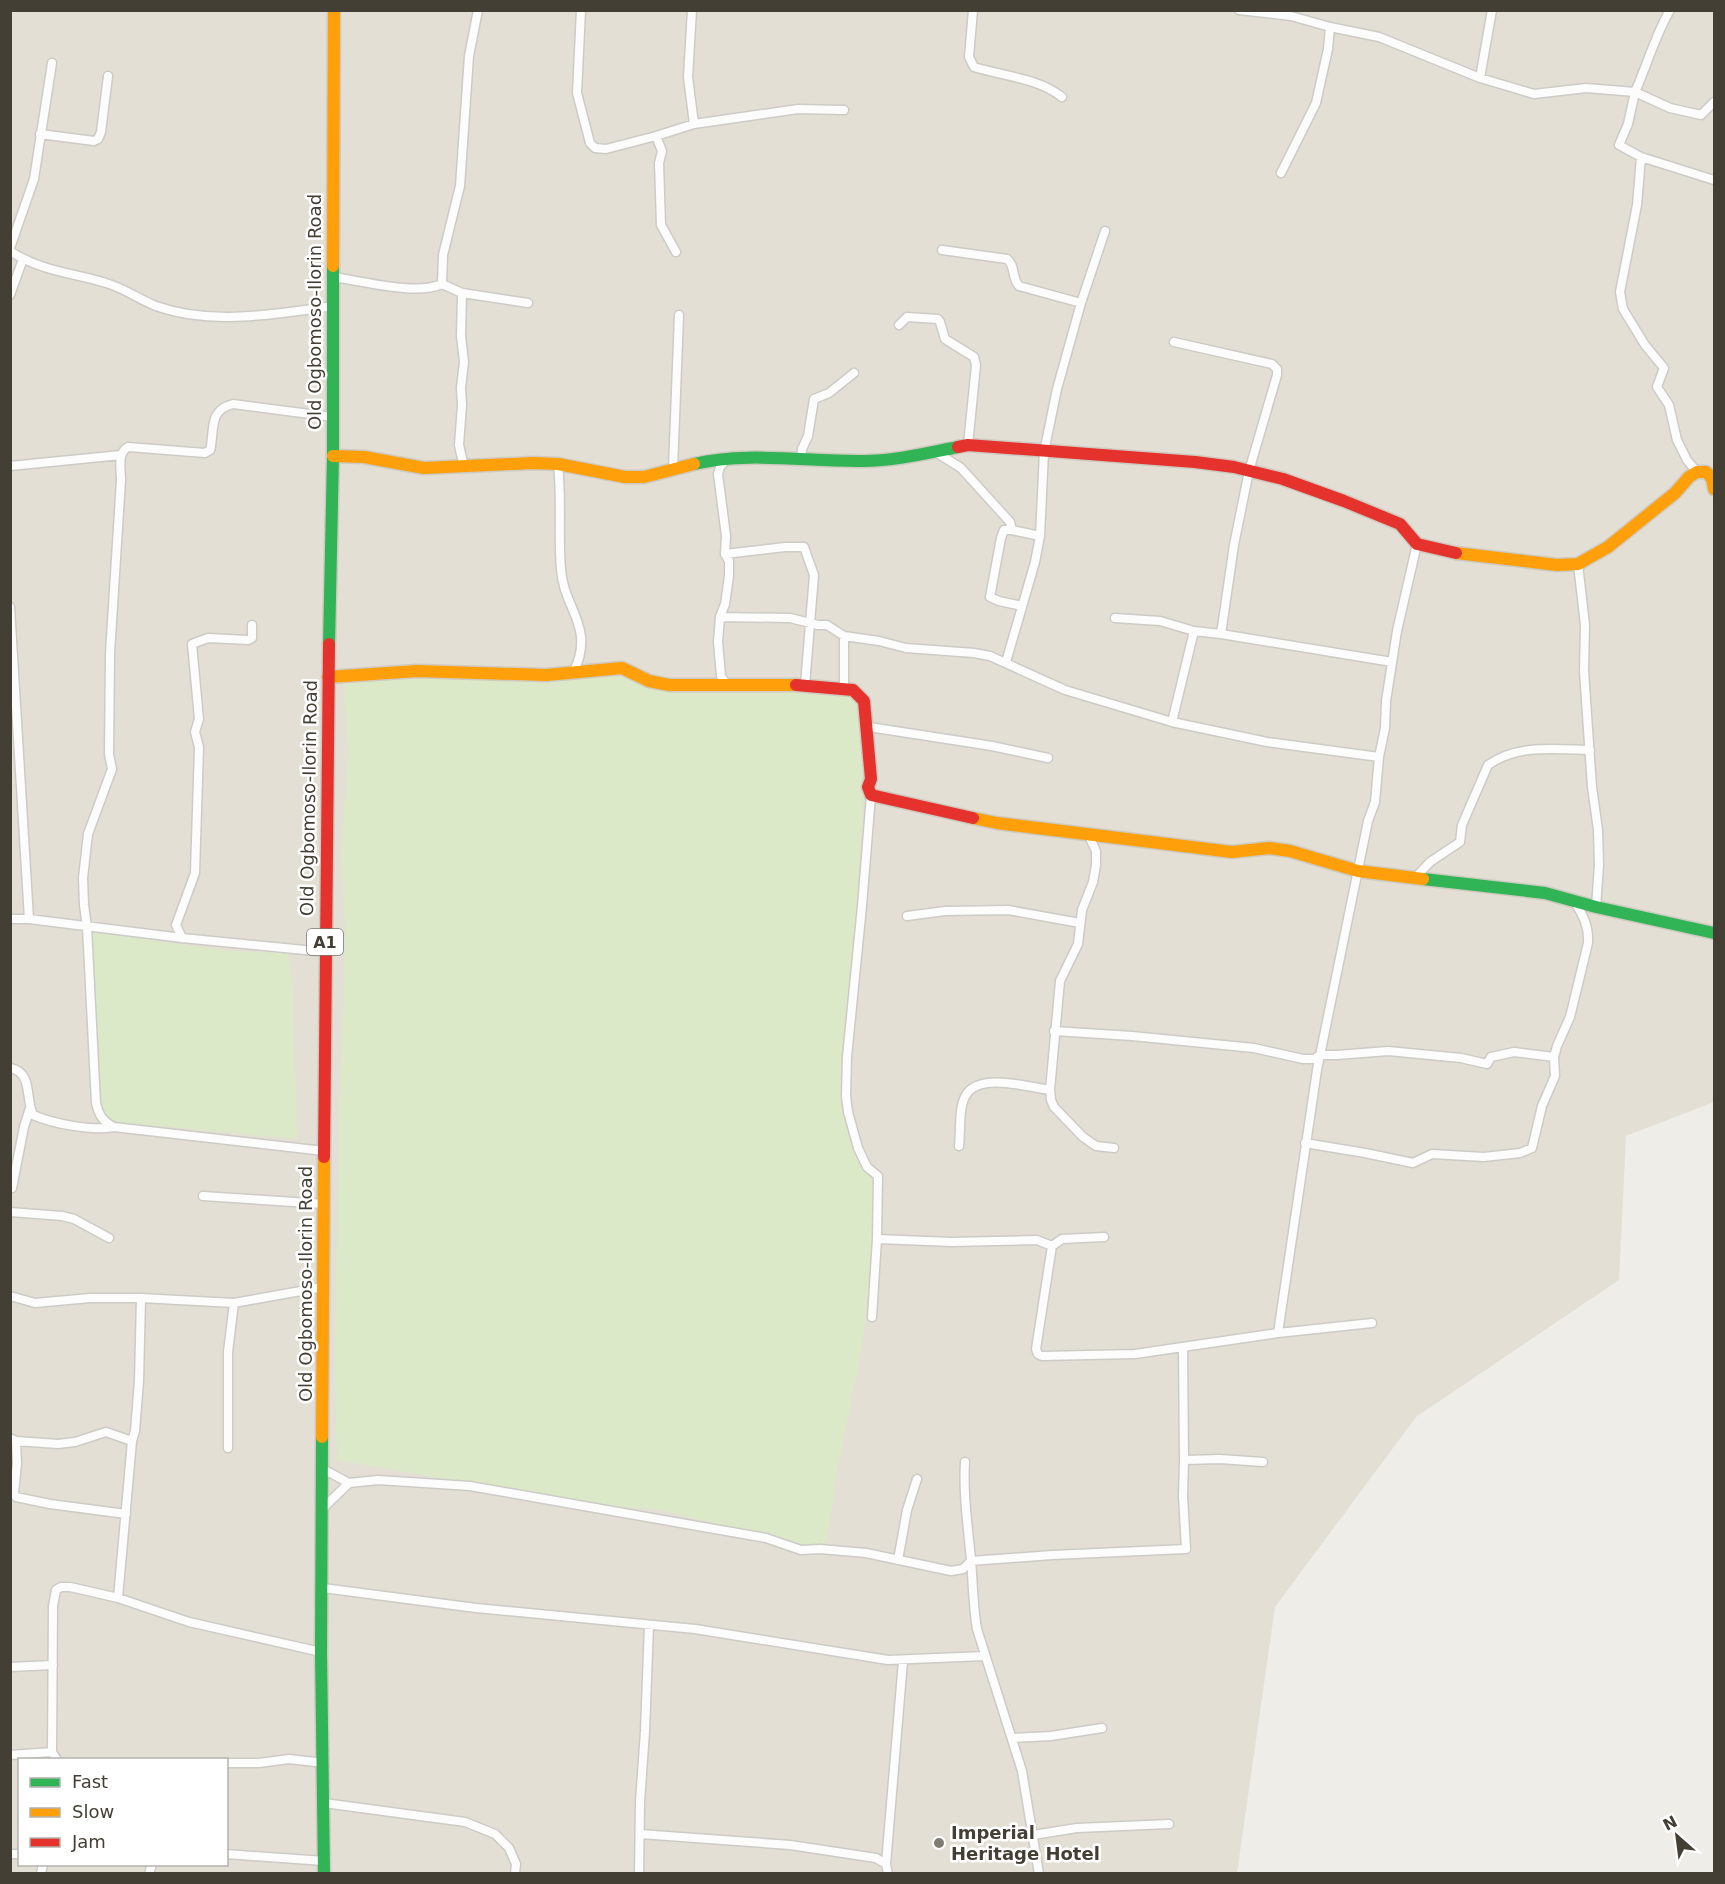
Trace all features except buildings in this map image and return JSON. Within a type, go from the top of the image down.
[{"type":"main road","name":"Old Ogbomoso-Ilorin Road","points":[[324,1867],[321,1652],[325,952],[333,456],[334,10]]},
{"type":"main road","points":[[333,456],[364,457],[416,468],[558,464],[625,477],[644,477],[699,463],[727,460],[763,458],[864,461],[902,458],[968,445],[1196,462],[1234,467],[1283,479],[1389,518],[1400,524],[1417,544],[1446,552],[1557,565],[1578,564],[1608,547],[1675,493],[1689,477],[1697,472],[1706,472],[1712,478],[1714,489]]},
{"type":"main road","points":[[328,677],[417,671],[546,675],[622,668],[649,681],[669,685],[805,685],[853,690],[864,701],[869,727],[871,779],[868,787],[871,795],[997,823],[1232,852],[1269,848],[1290,851],[1358,871],[1545,893],[1596,907],[1714,933]]},
{"type":"street","points":[[442,284],[443,255],[460,186],[469,56],[478,10]]},
{"type":"street","points":[[581,10],[577,93],[590,143],[595,148],[606,149],[694,124],[798,109],[844,110]]},
{"type":"street","points":[[692,10],[688,77],[694,124]]},
{"type":"street","points":[[973,10],[969,57],[974,67],[1048,86],[1062,97]]},
{"type":"street","points":[[1239,10],[1293,13],[1330,27],[1379,37],[1480,78],[1534,94],[1586,88],[1635,92],[1670,108],[1701,115],[1714,102]]},
{"type":"street","points":[[1480,78],[1492,10]]},
{"type":"street","points":[[1670,10],[1635,92],[1628,124],[1619,145],[1641,157],[1714,180]]},
{"type":"street","points":[[1281,173],[1316,103],[1328,49],[1330,27]]},
{"type":"street","points":[[52,63],[33,179],[10,250],[22,259],[50,270],[123,288],[154,305],[186,314],[268,316],[333,306]]},
{"type":"street","points":[[40,134],[94,141],[98,139],[101,132],[108,76]]},
{"type":"street","points":[[656,136],[662,151],[659,163],[661,225],[676,252]]},
{"type":"street","points":[[1641,157],[1636,205],[1620,292],[1623,309],[1645,345],[1664,368],[1657,387],[1669,405],[1677,440],[1687,460],[1697,472]]},
{"type":"street","points":[[1006,662],[1035,562],[1040,536],[1044,452],[1057,389],[1081,303],[1105,231]]},
{"type":"street","points":[[942,250],[1007,259],[1012,263],[1015,282],[1019,286],[1081,303]]},
{"type":"street","points":[[10,295],[22,259]]},
{"type":"street","points":[[333,277],[410,289],[432,289],[442,284],[462,292],[528,303]]},
{"type":"street","points":[[462,292],[461,336],[464,362],[459,445],[464,467]]},
{"type":"street","points":[[673,469],[679,315]]},
{"type":"street","points":[[899,325],[907,317],[938,319],[945,339],[974,357],[976,365],[968,445]]},
{"type":"street","points":[[1174,342],[1272,364],[1277,369],[1249,471],[1234,545],[1221,634]]},
{"type":"street","points":[[801,459],[802,449],[808,436],[814,399],[829,393],[854,373]]},
{"type":"street","points":[[324,1151],[114,1127],[105,1123],[96,1103],[83,878],[88,834],[112,769],[109,754],[110,653],[123,450],[128,447],[205,453],[210,450],[215,415],[222,407],[233,404],[333,417]]},
{"type":"street","points":[[934,451],[961,468],[1010,522],[1012,530]]},
{"type":"street","points":[[10,466],[121,455]]},
{"type":"street","points":[[727,460],[720,467],[718,474],[726,536],[725,554],[729,561],[729,576],[725,604],[720,617],[718,642],[721,676],[727,685]]},
{"type":"street","points":[[558,464],[561,492],[561,571],[563,585],[578,621],[580,632],[580,654],[573,671]]},
{"type":"street","points":[[1022,606],[999,602],[990,597],[1001,538],[1004,531],[1012,530],[1040,536]]},
{"type":"street","points":[[1278,1333],[1320,1055],[1368,821],[1375,802],[1379,757],[1385,728],[1386,701],[1397,631],[1417,544]]},
{"type":"street","points":[[725,554],[804,547],[814,576],[805,685]]},
{"type":"street","points":[[1578,564],[1585,626],[1584,670],[1599,865],[1596,907]]},
{"type":"street","points":[[10,607],[14,741],[29,919]]},
{"type":"street","points":[[720,617],[790,618],[827,625],[844,636],[906,648],[974,653],[1006,662],[1065,690],[1172,722],[1267,742],[1379,757]]},
{"type":"street","points":[[1114,618],[1160,621],[1194,631],[1392,662]]},
{"type":"street","points":[[182,938],[176,925],[193,882],[197,846],[199,747],[195,732],[199,719],[192,644],[208,639],[248,640],[252,638],[252,625]]},
{"type":"street","points":[[1172,722],[1194,631]]},
{"type":"street","points":[[844,636],[844,689]]},
{"type":"street","points":[[869,727],[992,746],[1048,758]]},
{"type":"street","points":[[1414,878],[1430,862],[1460,842],[1462,825],[1488,765],[1509,754],[1531,750],[1590,750]]},
{"type":"street","points":[[871,795],[846,1057],[846,1096],[858,1148],[867,1167],[878,1176],[872,1317]]},
{"type":"street","points":[[1088,834],[1096,851],[1096,865],[1093,882],[1082,910],[1078,944],[1060,981],[1050,1090],[1054,1107],[1083,1137],[1096,1146],[1114,1148]]},
{"type":"street","points":[[1305,1143],[1413,1163],[1438,1153],[1484,1157],[1526,1152],[1532,1148],[1542,1106],[1555,1076],[1554,1057],[1569,1017],[1588,943],[1588,931],[1583,916],[1574,901]]},
{"type":"street","points":[[907,916],[945,911],[1008,910],[1080,923]]},
{"type":"street","points":[[10,919],[29,919],[182,938],[325,952]]},
{"type":"street","points":[[1054,1031],[1254,1048],[1303,1059],[1314,1059],[1320,1055],[1352,1054],[1375,1050],[1461,1058],[1486,1064],[1491,1057],[1514,1052],[1554,1057]]},
{"type":"street","points":[[10,1068],[22,1072],[26,1078],[33,1115],[45,1120],[102,1130],[114,1127]]},
{"type":"street","points":[[959,1146],[963,1104],[966,1095],[973,1087],[983,1082],[1050,1090]]},
{"type":"street","points":[[12,1188],[30,1108]]},
{"type":"street","points":[[203,1196],[324,1204]]},
{"type":"street","points":[[10,1212],[74,1219],[109,1238]]},
{"type":"street","points":[[1104,1237],[1062,1239],[1052,1246],[1036,1349],[1038,1354],[1042,1356],[1135,1354],[1278,1333],[1372,1323]]},
{"type":"street","points":[[877,1239],[952,1242],[1037,1240],[1052,1246]]},
{"type":"street","points":[[10,1296],[35,1303],[90,1298],[141,1298],[234,1303],[323,1287]]},
{"type":"street","points":[[118,1598],[140,1370],[141,1298]]},
{"type":"street","points":[[228,1448],[228,1352],[234,1303]]},
{"type":"street","points":[[323,1469],[349,1483],[378,1480],[470,1486],[766,1538],[801,1550],[820,1549],[866,1553],[951,1571],[963,1569],[971,1561],[1186,1549],[1183,1497],[1183,1347]]},
{"type":"street","points":[[126,1514],[16,1497],[14,1494],[17,1463],[13,1439],[49,1443],[75,1442],[106,1432],[132,1441]]},
{"type":"street","points":[[1184,1460],[1220,1459],[1263,1462]]},
{"type":"street","points":[[965,1462],[964,1493],[974,1609],[985,1656],[1022,1771],[1039,1874]]},
{"type":"street","points":[[898,1560],[907,1510],[917,1479]]},
{"type":"street","points":[[323,1508],[349,1483]]},
{"type":"street","points":[[10,1755],[55,1756],[53,1606],[56,1590],[61,1587],[118,1598],[189,1622],[321,1652]]},
{"type":"street","points":[[323,1588],[476,1608],[695,1629],[888,1660],[985,1656]]},
{"type":"street","points":[[639,1874],[640,1802],[649,1625]]},
{"type":"street","points":[[888,1874],[886,1863],[903,1661]]},
{"type":"street","points":[[10,1667],[53,1665]]},
{"type":"street","points":[[1013,1738],[1051,1736],[1102,1728]]},
{"type":"street","points":[[228,1763],[259,1763],[289,1759],[324,1763]]},
{"type":"street","points":[[324,1803],[465,1822],[495,1834],[509,1848],[516,1864],[515,1874]]},
{"type":"street","points":[[1034,1835],[1077,1828],[1169,1824]]},
{"type":"street","points":[[640,1834],[790,1845],[876,1858],[886,1863]]},
{"type":"street","points":[[228,1854],[324,1867]]},
{"type":"shaded area","points":[[11,11],[1714,11],[1714,1102],[1626,1136],[1619,1280],[1416,1417],[1275,1607],[1237,1873],[11,1874]]},
{"type":"green space","points":[[468,676],[616,676],[664,689],[800,689],[846,695],[858,704],[865,723],[865,778],[855,934],[840,1079],[854,1155],[867,1173],[875,1190],[872,1251],[863,1342],[837,1471],[827,1543],[806,1545],[660,1510],[611,1506],[527,1493],[337,1460],[335,1357],[339,1103],[345,924],[341,858],[348,753],[343,681]]},
{"type":"green space","points":[[93,932],[229,951],[288,953],[293,983],[297,1139],[159,1126],[124,1126],[111,1121],[102,1110],[99,1095],[90,939]]},
{"type":"traffic: fast","points":[[329,644],[333,456],[333,266]]},
{"type":"traffic: fast","points":[[694,464],[735,458],[875,461],[958,447]]},
{"type":"traffic: fast","points":[[1423,879],[1545,893],[1596,907],[1714,933]]},
{"type":"traffic: fast","points":[[322,1437],[321,1652],[324,1874]]},
{"type":"traffic: slow","points":[[333,266],[334,10]]},
{"type":"traffic: slow","points":[[333,456],[364,457],[424,468],[558,464],[625,477],[644,477],[694,464]]},
{"type":"traffic: slow","points":[[1456,553],[1557,565],[1578,564],[1608,547],[1675,493],[1689,477],[1697,472],[1706,472],[1712,478],[1714,489]]},
{"type":"traffic: slow","points":[[328,677],[417,671],[546,675],[622,668],[649,681],[669,685],[796,685]]},
{"type":"traffic: slow","points":[[973,818],[997,823],[1232,852],[1269,848],[1290,851],[1358,871],[1423,879]]},
{"type":"traffic: slow","points":[[322,1437],[324,1157]]},
{"type":"traffic: jam","points":[[958,447],[968,445],[1234,467],[1283,479],[1344,501],[1400,524],[1417,544],[1456,553]]},
{"type":"traffic: jam","points":[[324,1157],[329,644]]},
{"type":"traffic: jam","points":[[796,685],[853,690],[864,701],[871,779],[868,787],[871,795],[973,818]]},
{"type":"place","name":"Imperial Heritage Hotel","points":[[939,1843]]}]
